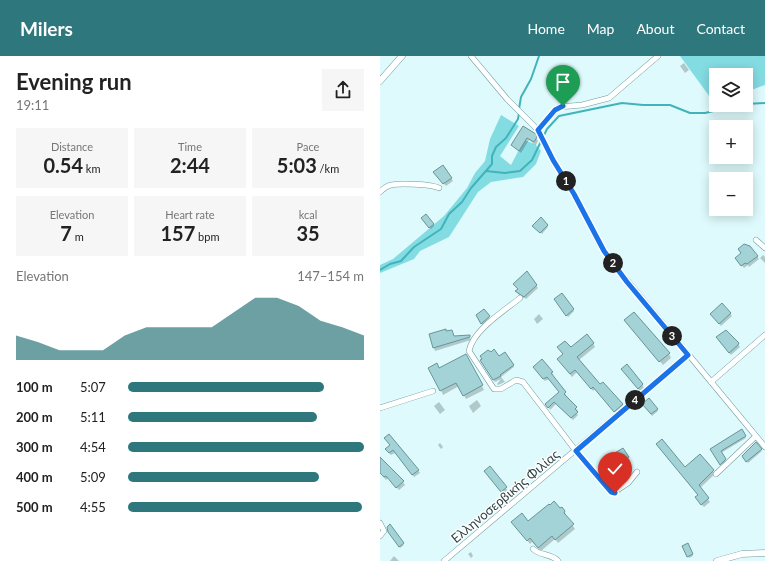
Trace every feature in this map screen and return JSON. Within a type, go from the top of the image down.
[{"type":"street","points":[[380,81],[402,56]]},
{"type":"street","points":[[470,56],[507,99],[539,132],[581,206],[604,251],[627,282],[765,447]]},
{"type":"street","points":[[539,132],[559,107],[582,105],[613,95],[658,56]]},
{"type":"street","points":[[380,192],[387,186],[396,184],[433,186],[439,188]]},
{"type":"street","points":[[756,240],[765,248]]},
{"type":"street","points":[[520,298],[474,336],[468,351],[494,389],[501,389],[519,379],[523,382],[576,451],[613,493],[628,483],[637,472]]},
{"type":"street","points":[[711,382],[765,335]]},
{"type":"street","name":"Ελληνοσερβικής Φιλίας","points":[[444,561],[688,355]]},
{"type":"street","points":[[380,408],[433,391]]},
{"type":"street","points":[[716,474],[756,436]]},
{"type":"street","points":[[380,523],[384,530],[380,536]]},
{"type":"street","points":[[533,550],[537,553],[552,556],[558,561]]},
{"type":"street","points":[[717,561],[742,554],[765,553]]},
{"type":"shaded area","points":[[680,56],[765,56],[765,85],[753,89],[753,68],[709,68],[709,96]]},
{"type":"shaded area","points":[[501,115],[519,126],[500,156],[511,165],[524,140],[535,144],[541,151],[536,164],[523,177],[491,182],[478,192],[449,237],[420,251],[414,259],[380,273],[380,265],[393,259],[444,216],[467,188],[475,173],[485,161],[490,139]]},
{"type":"building","points":[[523,126],[536,134],[537,137],[534,142],[527,138],[519,151],[511,145]]},
{"type":"building","points":[[443,165],[452,178],[443,184],[433,172]]},
{"type":"building","points":[[426,214],[434,224],[429,228],[421,218]]},
{"type":"building","points":[[541,217],[548,225],[540,233],[532,226]]},
{"type":"building","points":[[744,244],[750,246],[758,256],[747,264],[745,263],[741,266],[735,258],[741,253],[738,249]]},
{"type":"building","points":[[527,271],[537,285],[524,297],[515,291],[518,289],[513,284]]},
{"type":"building","points":[[562,293],[574,309],[566,316],[554,299]]},
{"type":"building","points":[[722,303],[731,313],[719,324],[710,314]]},
{"type":"building","points":[[484,309],[490,316],[481,324],[476,315]]},
{"type":"building","points":[[634,312],[670,353],[659,362],[624,320]]},
{"type":"building","points":[[446,329],[446,331],[452,330],[454,336],[470,335],[470,337],[433,348],[429,334]]},
{"type":"building","points":[[726,330],[739,343],[729,353],[716,337]]},
{"type":"building","points":[[587,334],[594,343],[577,357],[600,384],[603,382],[623,404],[614,412],[593,387],[591,389],[575,370],[570,374],[557,359],[563,354],[557,347],[565,341],[571,347]]},
{"type":"building","points":[[494,349],[499,356],[505,352],[514,365],[500,375],[501,376],[493,380],[480,360],[482,359],[480,356],[488,350],[491,352]]},
{"type":"building","points":[[466,354],[483,385],[463,396],[456,383],[440,391],[428,368],[437,363],[439,368]]},
{"type":"building","points":[[542,359],[553,372],[551,373],[566,392],[564,394],[577,407],[575,409],[578,412],[571,418],[554,402],[548,408],[545,404],[559,392],[547,377],[543,379],[533,367]]},
{"type":"building","points":[[627,364],[643,384],[638,389],[621,369]]},
{"type":"building","points":[[649,398],[658,409],[651,414],[642,404]]},
{"type":"building","points":[[742,429],[746,436],[721,451],[726,459],[720,465],[710,449]]},
{"type":"building","points":[[389,434],[419,470],[412,475],[393,450],[389,453],[385,449],[390,445],[384,438]]},
{"type":"building","points":[[662,439],[685,467],[700,454],[714,470],[699,485],[709,498],[701,505],[695,497],[698,495],[656,444]]},
{"type":"building","points":[[756,442],[762,449],[746,462],[742,456]]},
{"type":"building","points":[[623,448],[629,457],[616,465],[610,456]]},
{"type":"building","points":[[380,457],[404,481],[396,488],[386,476],[384,477],[380,473]]},
{"type":"building","points":[[490,466],[507,487],[501,492],[484,471]]},
{"type":"building","points":[[623,468],[629,475],[620,484],[613,476]]},
{"type":"building","points":[[554,501],[560,508],[562,507],[565,511],[564,513],[574,524],[555,540],[552,536],[538,548],[530,538],[527,541],[511,522],[522,513],[528,521]]},
{"type":"building","points":[[390,524],[404,543],[399,547],[388,532],[387,527]]},
{"type":"building","points":[[688,543],[693,554],[687,557],[682,546]]},
{"type":"waterway","points":[[519,109],[521,97],[531,79],[539,56]]},
{"type":"waterway","points":[[486,171],[505,173],[520,171],[532,160],[547,129],[559,116],[622,103],[670,105],[690,113],[709,112]]},
{"type":"waterway","points":[[753,104],[765,103]]},
{"type":"waterway","points":[[380,270],[390,264],[401,261],[414,247],[441,229],[449,214],[462,202],[471,188],[492,164],[492,156],[496,147],[506,138],[518,119],[519,113]]},
{"type":"route","points":[[563,106],[555,110],[538,130],[547,150],[581,206],[604,251],[647,307],[688,355],[576,451],[611,492],[615,493]]}]
